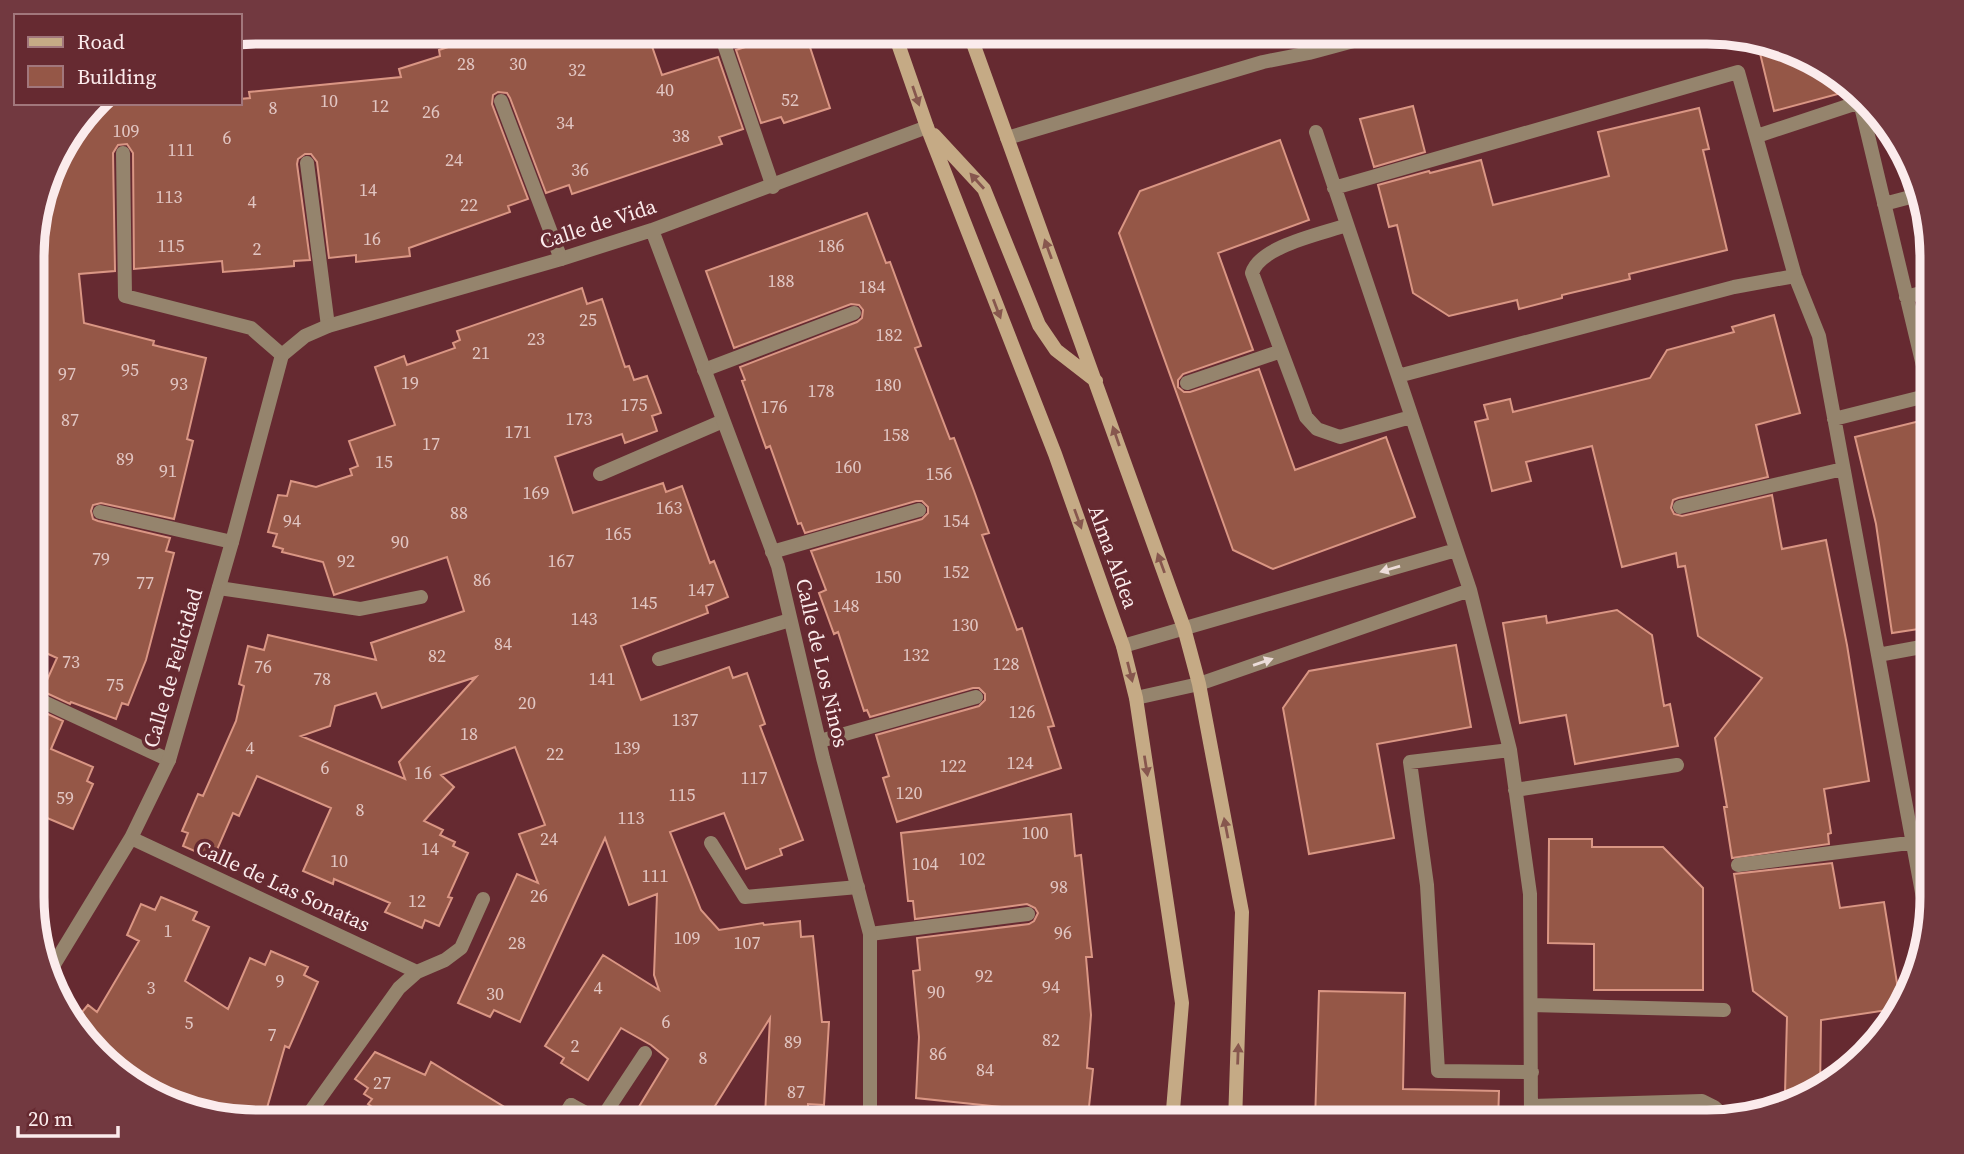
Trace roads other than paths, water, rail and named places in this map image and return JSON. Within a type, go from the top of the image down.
[{"type":"main road","name":"Alma Aldea","points":[[898,44],[927,127],[1055,454],[1123,646],[1136,698],[1182,1003],[1173,1110]]},
{"type":"main road","name":"Alma Aldea","points":[[974,44],[1184,628],[1199,684],[1242,912],[1236,1110]]},
{"type":"main road","points":[[927,127],[984,189],[1039,326],[1056,350],[1097,382]]},
{"type":"street","points":[[724,44],[773,187]]},
{"type":"street","points":[[1007,138],[1263,62],[1342,44]]},
{"type":"street","points":[[1334,188],[1738,72],[1794,276],[1819,336],[1920,884]]},
{"type":"street","points":[[501,101],[561,259]]},
{"type":"street","points":[[1757,136],[1855,104]]},
{"type":"street","points":[[1862,111],[1920,354]]},
{"type":"street","name":"Calle de Vida","points":[[282,355],[305,336],[328,326],[652,230],[773,187],[927,127]]},
{"type":"street","points":[[1316,132],[1470,590],[1510,750],[1530,894],[1532,1110]]},
{"type":"street","points":[[123,153],[125,296],[251,328],[282,355]]},
{"type":"street","points":[[307,163],[328,326]]},
{"type":"street","points":[[1884,204],[1911,197]]},
{"type":"street","points":[[1347,225],[1274,250],[1255,264],[1252,273],[1306,417],[1317,429],[1340,437],[1411,417]]},
{"type":"street","name":"Calle de Los Ninos","points":[[652,230],[772,552],[870,934],[870,1110]]},
{"type":"street","points":[[1398,376],[1734,287],[1794,276]]},
{"type":"street","points":[[1906,297],[1920,293]]},
{"type":"street","points":[[704,370],[854,313]]},
{"type":"street","points":[[1187,383],[1281,351]]},
{"type":"street","name":"Calle de Felicidad","points":[[55,963],[131,838],[169,760],[282,355]]},
{"type":"street","points":[[1834,419],[1920,398]]},
{"type":"street","points":[[600,474],[723,421]]},
{"type":"street","points":[[1680,507],[1843,469]]},
{"type":"street","points":[[772,552],[919,510]]},
{"type":"street","points":[[100,512],[232,542]]},
{"type":"street","points":[[1123,646],[1456,550]]},
{"type":"street","points":[[219,588],[360,609],[421,597]]},
{"type":"street","points":[[1136,698],[1199,684],[1470,590]]},
{"type":"street","points":[[659,659],[790,620]]},
{"type":"street","points":[[1878,655],[1920,647]]},
{"type":"street","points":[[820,741],[976,697]]},
{"type":"street","points":[[44,702],[169,760]]},
{"type":"street","points":[[1510,750],[1410,762],[1427,885],[1438,1071],[1532,1072]]},
{"type":"street","points":[[1515,790],[1677,765]]},
{"type":"street","name":"Calle de Las Sonatas","points":[[131,838],[417,972]]},
{"type":"street","points":[[1738,865],[1920,841]]},
{"type":"street","points":[[710,843],[745,897],[858,887]]},
{"type":"street","points":[[311,1110],[399,988],[417,972],[445,960],[461,948],[483,899]]},
{"type":"street","points":[[870,934],[1028,914]]},
{"type":"street","points":[[1531,1005],[1724,1010]]},
{"type":"street","points":[[609,1110],[645,1053]]},
{"type":"street","points":[[1532,1106],[1702,1101],[1717,1110]]}]
